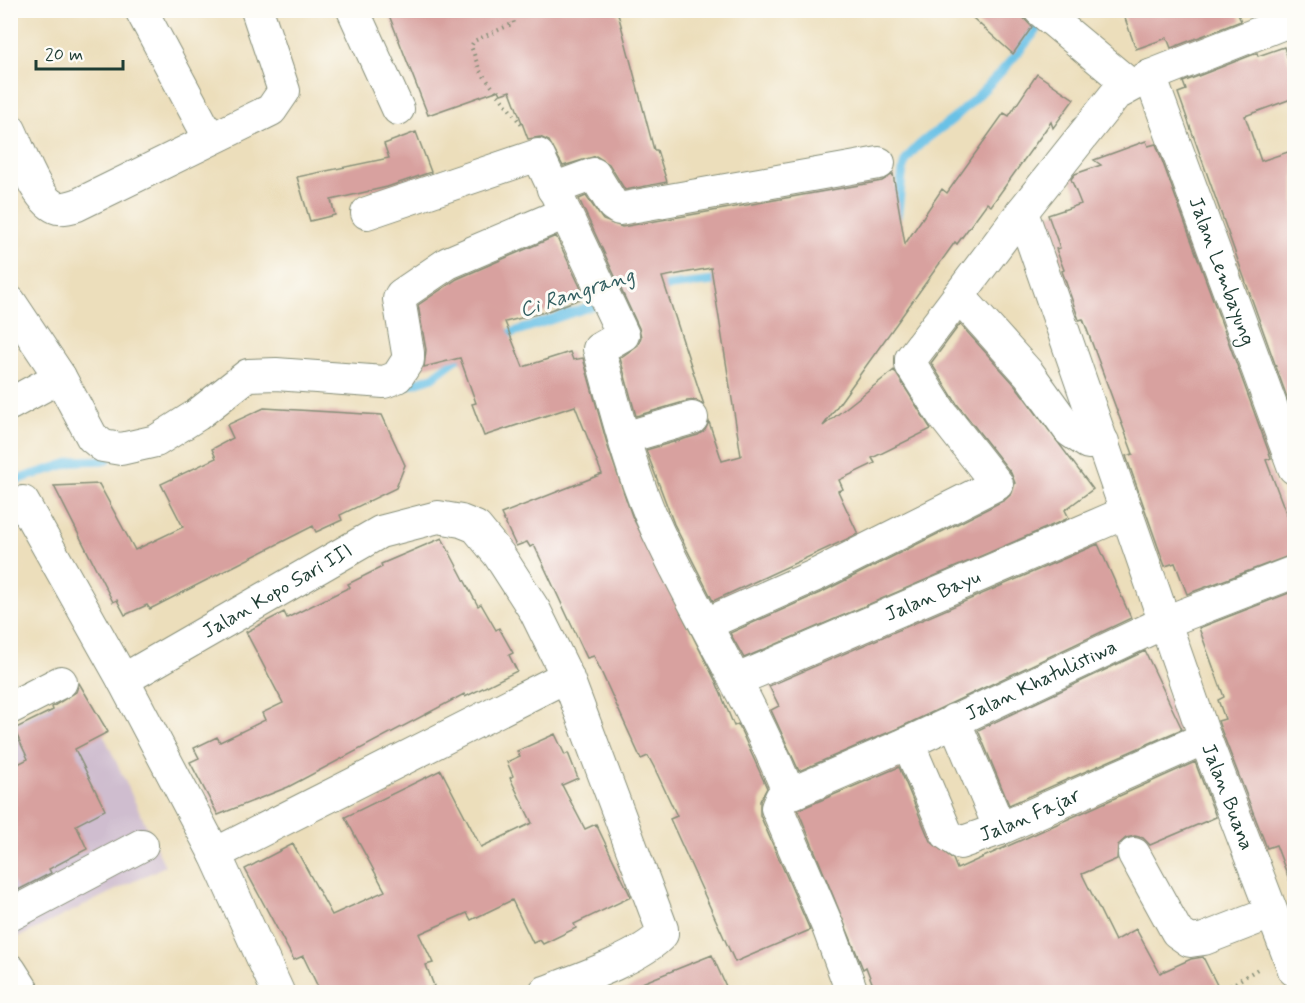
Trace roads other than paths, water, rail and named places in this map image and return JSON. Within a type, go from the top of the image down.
[{"type":"street","points":[[141,10],[210,139]]},
{"type":"street","points":[[10,130],[35,185],[49,203],[60,209],[77,206],[271,110],[284,91],[256,10]]},
{"type":"street","points":[[353,10],[398,109]]},
{"type":"street","points":[[1050,19],[1140,81]]},
{"type":"street","points":[[706,624],[816,574],[997,484],[942,414],[910,362],[1022,212],[1115,95],[1140,81],[1294,19]]},
{"type":"street","name":"Jalan Lembayung","points":[[1140,81],[1294,468]]},
{"type":"street","points":[[367,213],[538,155],[622,335],[600,349],[624,438],[658,532],[737,680],[789,794],[779,800],[777,808],[828,927],[852,993]]},
{"type":"street","points":[[15,320],[60,377],[92,437],[104,446],[121,449],[156,441],[197,415],[249,375],[384,382],[397,377],[408,360],[406,332],[399,300],[401,295],[448,263],[559,201],[594,174],[613,205],[619,209],[879,163]]},
{"type":"street","name":"Jalan Buana","points":[[1022,212],[1205,738],[1291,961]]},
{"type":"street","points":[[958,296],[1029,374],[1070,431],[1088,443],[1102,442]]},
{"type":"street","points":[[10,404],[60,377]]},
{"type":"street","points":[[624,438],[692,418]]},
{"type":"street","points":[[22,502],[123,680],[215,854],[278,993]]},
{"type":"street","name":"Jalan Bayu","points":[[737,680],[1127,512]]},
{"type":"street","name":"Jalan Kopo Sari III","points":[[123,680],[380,532],[438,517],[461,521],[476,527],[488,541],[535,611],[567,676]]},
{"type":"street","name":"Jalan Khatulistiwa","points":[[789,794],[908,743],[1165,622],[1294,572]]},
{"type":"street","points":[[215,854],[567,676],[662,929],[658,939],[650,945],[595,973],[545,993]]},
{"type":"street","points":[[10,708],[61,682]]},
{"type":"street","points":[[954,720],[1000,829]]},
{"type":"street","name":"Jalan Fajar","points":[[908,743],[947,834],[953,841],[960,843],[1000,829],[1205,738]]},
{"type":"street","points":[[10,915],[142,845]]},
{"type":"street","points":[[1134,854],[1177,932],[1190,941],[1204,939],[1271,913]]},
{"type":"street","points":[[10,970],[24,993]]},
{"type":"waterway","name":"Ci Rangrang","points":[[897,217],[904,165],[909,156],[920,144],[978,96],[1044,20]]},
{"type":"waterway","name":"Ci Rangrang","points":[[653,288],[723,280]]},
{"type":"waterway","name":"Ci Rangrang","points":[[499,337],[634,292]]},
{"type":"waterway","name":"Ci Rangrang","points":[[402,387],[433,377],[465,352]]},
{"type":"waterway","name":"Ci Rangrang","points":[[10,482],[76,461],[107,460]]}]
